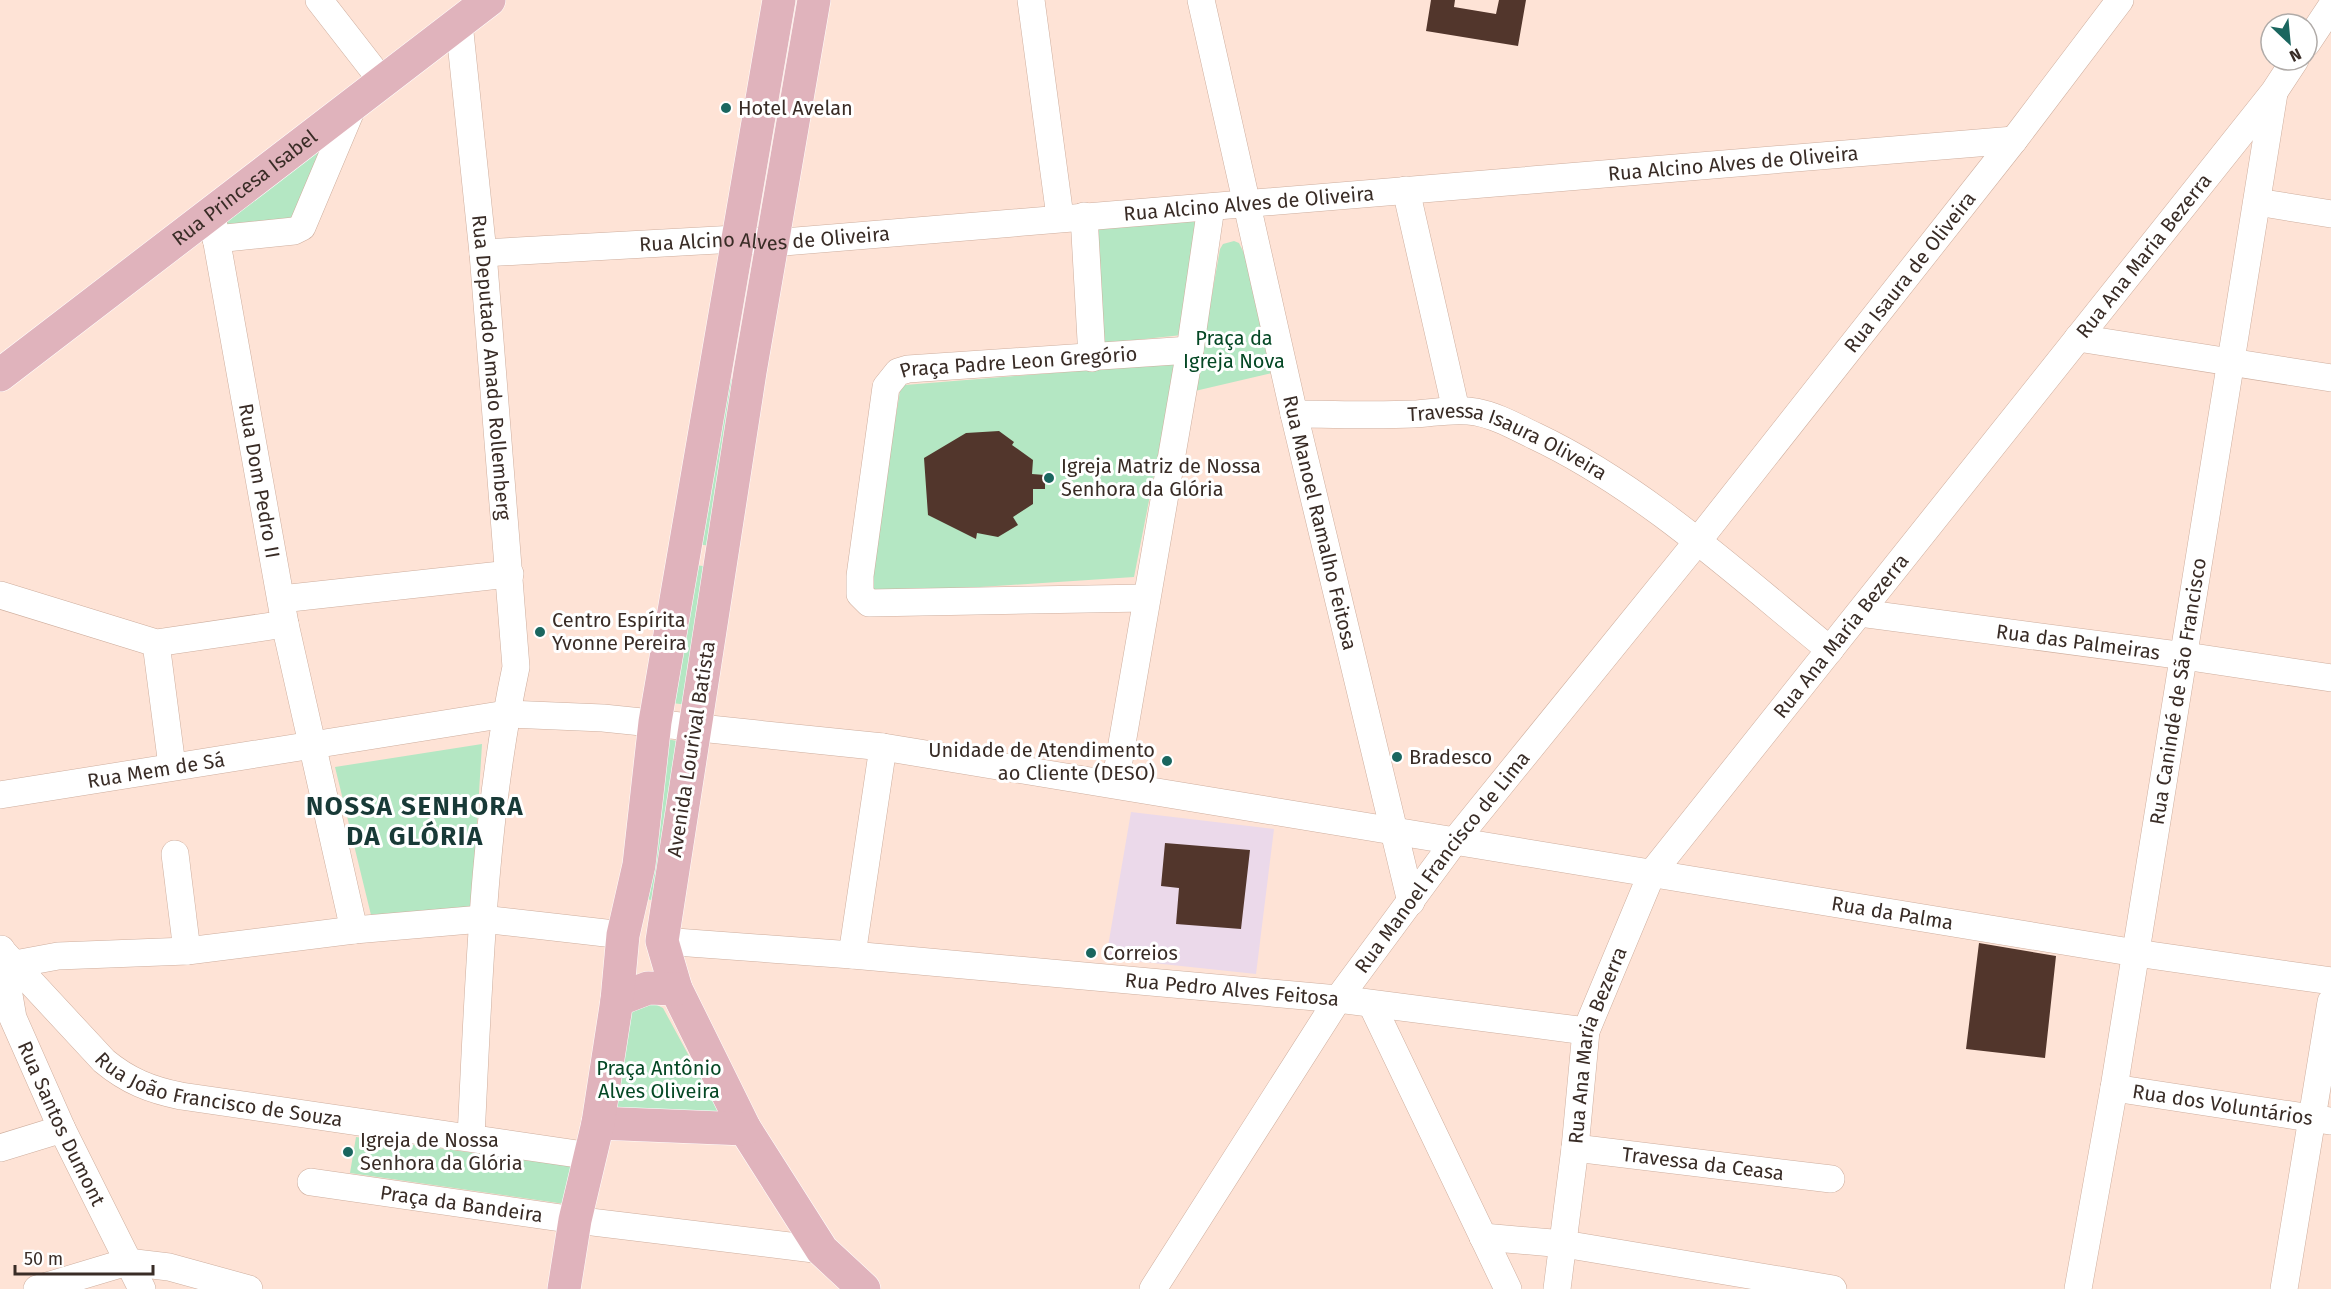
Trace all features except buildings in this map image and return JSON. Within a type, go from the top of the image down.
[{"type":"main road","name":"Rua Princesa Isabel","points":[[0,375],[214,227],[382,81],[489,0]]},
{"type":"main road","name":"Avenida Lourival Batista","points":[[564,1289],[574,1220],[598,1123],[617,1000],[623,935],[639,865],[655,722],[682,552],[779,0]]},
{"type":"main road","name":"Avenida Lourival Batista","points":[[662,941],[750,372],[814,0]]},
{"type":"main road","points":[[662,941],[676,989],[745,1129],[822,1250],[864,1289]]},
{"type":"main road","points":[[617,1000],[648,988],[676,989]]},
{"type":"main road","points":[[598,1123],[745,1129]]},
{"type":"street","points":[[320,0],[382,81]]},
{"type":"street","points":[[1031,0],[1072,217],[1092,357]]},
{"type":"street","name":"Rua Manoel Ramalho Feitosa","points":[[1201,0],[1294,414],[1411,902]]},
{"type":"street","name":"Rua Isaura de Oliveira","points":[[1697,542],[2014,140],[2120,0]]},
{"type":"street","points":[[2319,25],[2331,7]]},
{"type":"street","name":"Rua Deputado Amado Rollemberg","points":[[459,23],[483,253],[516,667],[506,714],[482,919],[471,1137]]},
{"type":"street","name":"Rua Ana Maria Bezerra","points":[[1557,1289],[1575,1148],[1586,1031],[1652,873],[2274,92],[2287,72]]},
{"type":"street","name":"Rua Canindé de São Francisco","points":[[2078,1289],[2114,1088],[2185,656],[2274,92]]},
{"type":"street","points":[[214,227],[294,231],[302,227],[353,106]]},
{"type":"street","name":"Rua Alcino Alves de Oliveira","points":[[483,253],[736,239],[772,243],[2014,140]]},
{"type":"street","points":[[1406,190],[1456,410]]},
{"type":"street","points":[[2257,202],[2331,214]]},
{"type":"street","points":[[1115,784],[1190,350],[1211,207]]},
{"type":"street","name":"Rua Dom Pedro II","points":[[214,227],[283,612],[354,930]]},
{"type":"street","points":[[2078,338],[2331,378]]},
{"type":"street","name":"Praça Padre Leon Gregório","points":[[1146,598],[869,603],[860,594],[886,387],[890,379],[898,372],[908,369],[1190,350]]},
{"type":"street","points":[[716,366],[750,372]]},
{"type":"street","name":"Travessa Isaura Oliveira","points":[[1294,414],[1414,414],[1456,410],[1475,412],[1500,420],[1576,456],[1697,542],[1830,650]]},
{"type":"street","name":"Rua Manoel Francisco de Lima","points":[[1153,1289],[1338,999],[1454,842],[1697,542]]},
{"type":"street","points":[[682,552],[721,558]]},
{"type":"street","points":[[0,595],[156,643],[283,612],[510,574]]},
{"type":"street","name":"Rua das Palmeiras","points":[[1860,613],[2185,656],[2331,678]]},
{"type":"street","points":[[156,643],[172,766]]},
{"type":"street","name":"Rua Mem de Sá","points":[[0,795],[506,714],[530,713],[655,722],[883,747]]},
{"type":"street","points":[[852,955],[883,747]]},
{"type":"street","name":"Rua da Palma","points":[[883,747],[1454,842],[2136,952],[2331,981]]},
{"type":"street","points":[[176,854],[187,951]]},
{"type":"street","points":[[5,953],[58,956],[187,951],[354,930],[482,919],[623,935]]},
{"type":"street","name":"Rua Pedro Alves Feitosa","points":[[662,941],[852,955],[1338,999],[1586,1031]]},
{"type":"street","name":"Rua João Francisco de Souza","points":[[5,953],[104,1061],[132,1082],[181,1096],[591,1156]]},
{"type":"street","name":"Rua Santos Dumont","points":[[5,953],[13,1018],[62,1129],[142,1289]]},
{"type":"street","points":[[2284,1289],[2322,1120],[2331,1002]]},
{"type":"street","points":[[1372,1005],[1508,1289]]},
{"type":"street","name":"Rua dos Voluntários","points":[[2114,1088],[2322,1120]]},
{"type":"street","points":[[0,1148],[62,1129]]},
{"type":"street","name":"Travessa da Ceasa","points":[[1575,1148],[1831,1179]]},
{"type":"street","name":"Praça da Bandeira","points":[[311,1182],[574,1220],[822,1250]]},
{"type":"street","points":[[1483,1237],[1564,1244],[1833,1289]]},
{"type":"street","points":[[37,1289],[127,1262],[169,1267],[249,1289]]},
{"type":"shaded area","points":[[1131,812],[1274,829],[1256,974],[1106,958]]},
{"type":"green space","points":[[327,141],[296,223],[220,230],[233,212]]},
{"type":"green space","points":[[1204,216],[1182,335],[1098,344],[1092,226]]},
{"type":"green space","name":"Praça da Igreja Nova","points":[[1234,241],[1239,243],[1244,253],[1272,373],[1195,391],[1220,249],[1223,244]]},
{"type":"green space","points":[[1176,363],[1134,577],[872,594],[867,590],[900,391],[905,385]]},
{"type":"green space","points":[[722,377],[738,381],[714,546],[693,544]]},
{"type":"green space","points":[[694,565],[712,567],[688,705],[672,703]]},
{"type":"green space","points":[[667,739],[682,742],[656,901],[637,897]]},
{"type":"green space","points":[[482,744],[472,907],[371,915],[335,767]]},
{"type":"green space","name":"Praça Antônio Alves Oliveira","points":[[653,1003],[663,1008],[721,1115],[617,1108],[631,1007]]},
{"type":"green space","points":[[356,1137],[572,1166],[565,1204],[350,1173]]},
{"type":"place","name":"Hotel Avelan","points":[[726,108]]},
{"type":"place","name":"Igreja Matriz de Nossa Senhora da Glória","points":[[1049,478]]},
{"type":"place","name":"Centro Espírita Yvonne Pereira","points":[[540,632]]},
{"type":"place","name":"Bradesco","points":[[1397,757]]},
{"type":"place","name":"Unidade de Atendimento ao Cliente (DESO)","points":[[1167,761]]},
{"type":"place","name":"Correios","points":[[1091,953]]},
{"type":"place","name":"Igreja de Nossa Senhora da Glória","points":[[348,1152]]},
{"type":"district","name":"NOSSA SENHORA DA GLÓRIA","points":[[415,821]]}]
